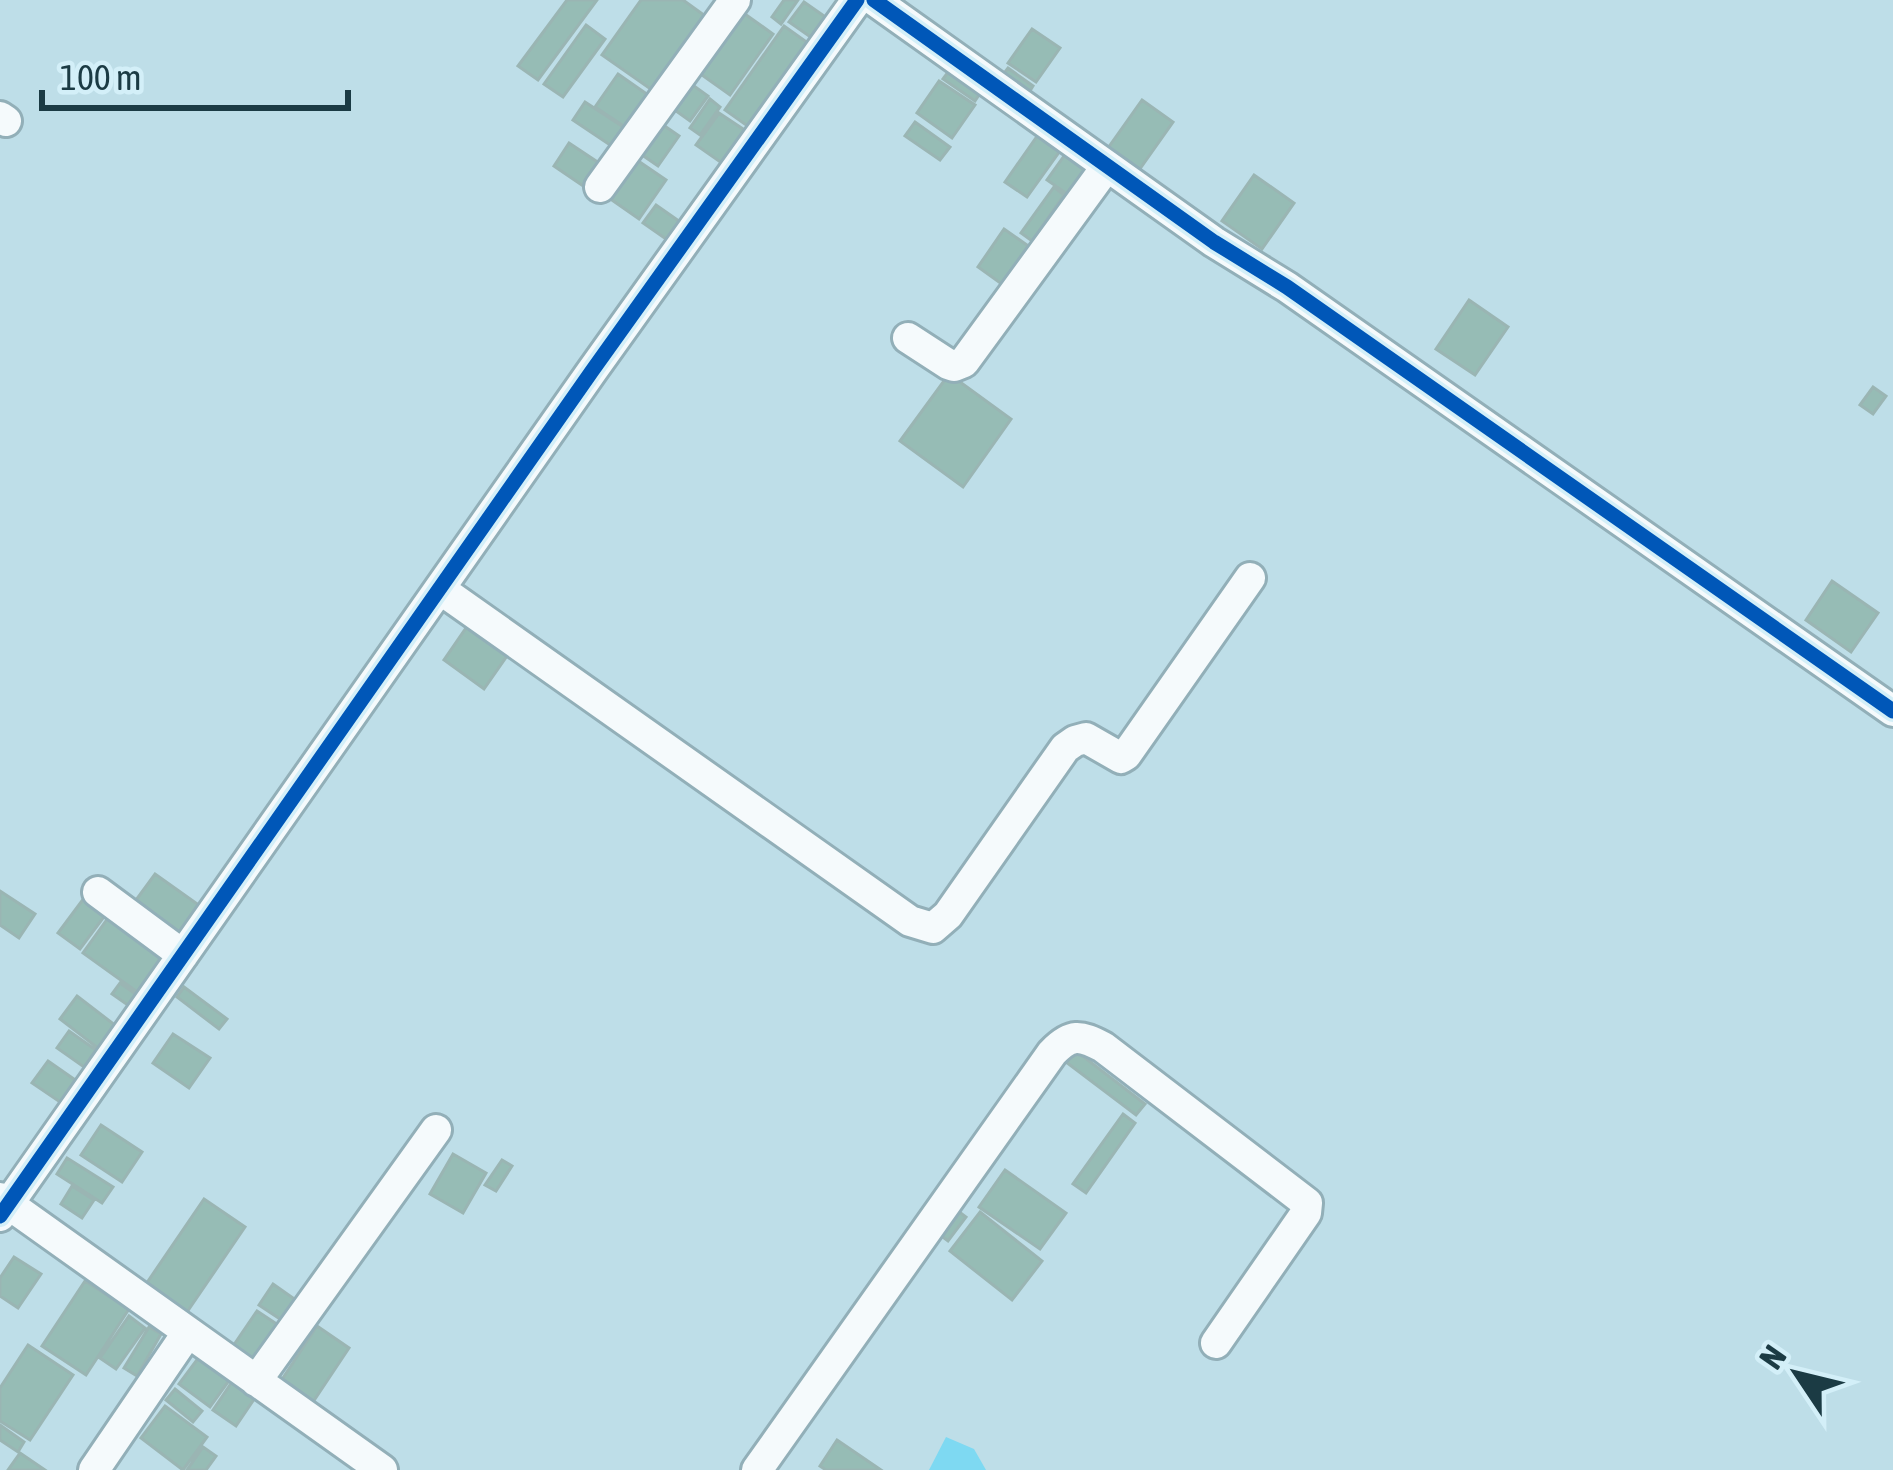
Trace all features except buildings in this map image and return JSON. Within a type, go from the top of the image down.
[{"type":"street","points":[[599,187],[735,0]]},
{"type":"street","points":[[382,1470],[3,1206],[857,0]]},
{"type":"street","points":[[874,0],[906,9],[1107,166],[1893,711]]},
{"type":"street","points":[[908,338],[948,364],[964,362],[1107,166]]},
{"type":"street","points":[[440,589],[910,921],[933,928],[949,915],[1066,748],[1086,739],[1121,758],[1126,755],[1250,578]]},
{"type":"street","points":[[98,892],[183,955]]},
{"type":"street","points":[[757,1470],[1038,1072],[1064,1041],[1077,1037],[1103,1047],[1307,1203],[1306,1213],[1216,1343]]},
{"type":"street","points":[[256,1381],[436,1130]]},
{"type":"street","points":[[94,1470],[188,1332]]},
{"type":"water","points":[[946,1437],[974,1449],[986,1470],[929,1470]]},
{"type":"cycle path","points":[[0,1216],[857,0]]},
{"type":"cycle path","points":[[874,0],[1214,242],[1287,287],[1893,711]]}]
